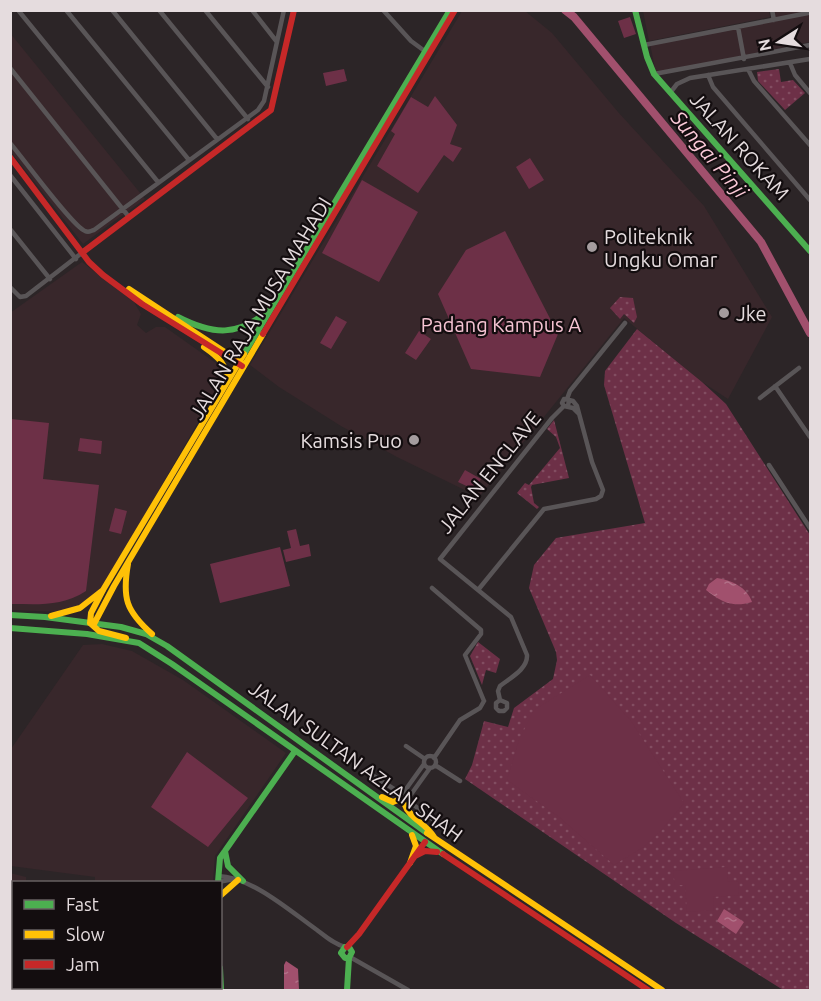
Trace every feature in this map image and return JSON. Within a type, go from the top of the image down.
[{"type":"main road","points":[[82,252],[271,110],[294,10]]},
{"type":"main road","name":"JALAN RAJA MUSA MAHADI","points":[[427,53],[450,10]]},
{"type":"main road","name":"JALAN RAJA MUSA MAHADI","points":[[92,624],[242,364],[427,53],[455,10]]},
{"type":"main road","points":[[635,10],[654,74],[670,93]]},
{"type":"main road","name":"JALAN ROKAM","points":[[670,93],[810,251]]},
{"type":"main road","points":[[10,157],[56,215],[89,262],[112,282],[194,338],[219,359],[226,368],[227,375],[220,394]]},
{"type":"main road","points":[[82,252],[119,282],[242,364]]},
{"type":"main road","name":"JALAN RAJA MUSA MAHADI","points":[[92,624],[91,613],[103,590],[220,394],[242,364],[275,303],[300,267]]},
{"type":"main road","points":[[160,310],[201,328],[222,332],[244,327],[265,314],[275,303]]},
{"type":"main road","points":[[194,338],[242,364]]},
{"type":"main road","points":[[128,564],[123,587],[125,603],[138,622],[167,646]]},
{"type":"main road","points":[[45,617],[79,609],[89,604],[103,590]]},
{"type":"main road","name":"JALAN SULTAN AZLAN SHAH","points":[[10,615],[121,627],[146,634],[167,646],[436,840],[662,990]]},
{"type":"main road","points":[[13,628],[86,630],[92,624],[99,631],[116,634],[139,643]]},
{"type":"main road","name":"JALAN SULTAN AZLAN SHAH","points":[[13,628],[87,634],[139,643],[447,857],[648,990]]},
{"type":"main road","points":[[218,880],[220,858],[295,751]]},
{"type":"main road","points":[[368,792],[390,801],[400,797]]},
{"type":"main road","points":[[347,990],[347,953],[425,842],[421,834],[372,799],[368,792]]},
{"type":"main road","points":[[406,801],[407,811],[429,828],[436,840]]},
{"type":"main road","points":[[405,828],[415,839],[416,846],[416,852],[410,863]]},
{"type":"main road","points":[[222,894],[238,880],[228,866],[225,850]]},
{"type":"main road","points":[[415,856],[430,851],[447,857]]},
{"type":"street","points":[[18,10],[158,182]]},
{"type":"street","points":[[66,10],[189,160]]},
{"type":"street","points":[[112,10],[218,140]]},
{"type":"street","points":[[159,10],[248,118]]},
{"type":"street","points":[[205,10],[268,87]]},
{"type":"street","points":[[252,10],[277,42]]},
{"type":"street","points":[[10,143],[63,208],[83,230],[90,232],[262,106],[284,10]]},
{"type":"street","points":[[383,10],[411,41],[427,53]]},
{"type":"street","points":[[772,10],[774,20]]},
{"type":"street","points":[[644,45],[809,14]]},
{"type":"street","points":[[738,27],[744,59]]},
{"type":"street","points":[[654,74],[810,45]]},
{"type":"street","name":"JALAN ROKAM","points":[[670,93],[677,84],[690,78],[810,59]]},
{"type":"street","points":[[790,63],[795,75],[810,93]]},
{"type":"street","points":[[10,68],[129,217]]},
{"type":"street","points":[[748,69],[754,81],[810,145]]},
{"type":"street","points":[[708,75],[713,87],[810,200]]},
{"type":"street","points":[[10,175],[76,259]]},
{"type":"street","points":[[56,215],[63,208]]},
{"type":"street","points":[[10,230],[50,279]]},
{"type":"street","points":[[10,287],[17,295],[23,297],[50,279],[82,252]]},
{"type":"street","name":"JALAN ENCLAVE","points":[[567,403],[579,415],[592,462],[603,490],[601,496],[596,499],[544,509],[478,590],[440,559],[545,427],[567,403],[625,323]]},
{"type":"street","points":[[760,398],[799,368]]},
{"type":"street","points":[[775,386],[810,437]]},
{"type":"street","points":[[769,465],[810,528]]},
{"type":"street","points":[[432,588],[481,630],[481,634],[465,655],[483,703]]},
{"type":"street","points":[[406,801],[433,767],[434,758],[460,720],[483,703],[497,703],[500,686],[525,666],[527,661],[527,655],[512,617],[478,590]]},
{"type":"street","points":[[406,746],[424,761],[460,782]]},
{"type":"street","points":[[400,797],[428,756],[434,758]]},
{"type":"street","points":[[372,775],[435,821]]},
{"type":"street","points":[[218,880],[238,880],[366,966],[408,990]]},
{"type":"shaded area","name":"Politeknik Ungku Omar","points":[[462,11],[525,11],[552,33],[618,112],[704,206],[772,317],[728,399],[702,382],[624,318],[479,497],[397,457],[341,426],[279,387],[250,365]]},
{"type":"shaded area","points":[[643,11],[769,11],[770,17],[649,41]]},
{"type":"shaded area","points":[[771,11],[810,11],[810,42],[656,73],[650,44],[772,19]]},
{"type":"shaded area","points":[[10,33],[145,199],[83,244],[11,152]]},
{"type":"shaded area","points":[[82,262],[134,302],[141,314],[137,325],[146,333],[156,327],[165,327],[220,366],[221,382],[108,579],[93,598],[85,604],[60,612],[11,610],[10,313]]},
{"type":"shaded area","points":[[102,644],[132,651],[183,680],[286,753],[215,856],[213,881],[95,881],[95,877],[11,866],[11,749],[83,645]]},
{"type":"shaded area","points":[[10,873],[26,877],[26,881],[12,881],[12,989],[214,989],[214,990],[11,990]]},
{"type":"green space","points":[[630,17],[636,34],[624,38],[618,21]]},
{"type":"green space","points":[[344,69],[347,81],[326,86],[323,73]]},
{"type":"green space","points":[[779,69],[781,82],[793,80],[805,93],[785,110],[758,81],[757,72]]},
{"type":"green space","points":[[435,96],[457,125],[450,144],[462,148],[453,162],[444,155],[418,193],[377,166],[395,134],[391,131],[411,97],[428,107]]},
{"type":"green space","points":[[530,158],[544,180],[529,189],[516,167]]},
{"type":"green space","points":[[362,180],[418,212],[379,282],[322,253]]},
{"type":"green space","name":"Padang Kampus A","points":[[505,231],[558,334],[540,377],[471,369],[438,294],[466,250]]},
{"type":"green space","points":[[620,297],[633,298],[637,317],[634,323],[624,314],[620,319],[610,308]]},
{"type":"green space","points":[[336,316],[347,322],[331,349],[320,343]]},
{"type":"green space","points":[[637,329],[726,404],[810,535],[810,990],[780,988],[676,923],[465,779],[472,765],[484,721],[508,727],[514,708],[553,679],[557,660],[556,652],[529,588],[534,565],[556,538],[645,523],[604,385],[605,371]]},
{"type":"green space","points":[[419,331],[431,339],[416,360],[405,353]]},
{"type":"green space","points":[[11,419],[49,423],[43,479],[99,485],[86,591],[68,600],[50,604],[11,604]]},
{"type":"green space","points":[[554,420],[569,478],[532,485],[534,503],[539,507],[537,509],[517,493],[525,483],[529,485],[560,448],[556,437],[547,429]]},
{"type":"green space","points":[[80,438],[102,441],[101,454],[78,451]]},
{"type":"green space","points":[[465,470],[481,479],[475,490],[458,482]]},
{"type":"green space","points":[[115,508],[127,511],[121,534],[109,531]]},
{"type":"green space","points":[[296,529],[300,546],[309,544],[311,556],[286,562],[283,550],[291,548],[287,531]]},
{"type":"green space","points":[[280,547],[290,586],[220,603],[210,564]]},
{"type":"green space","points":[[478,642],[500,659],[496,673],[486,670],[482,685],[470,656]]},
{"type":"green space","points":[[590,675],[631,721],[684,803],[659,833],[642,848],[614,865],[559,817],[507,780],[519,740],[534,710]]},
{"type":"green space","points":[[187,752],[248,798],[208,847],[151,807]]},
{"type":"green space","points":[[727,867],[728,882],[738,881],[739,895],[713,897],[714,910],[687,912],[685,885],[675,885],[673,871]]},
{"type":"water","points":[[717,578],[738,585],[752,602],[733,604],[722,601],[706,590],[709,584]]},
{"type":"water","points":[[724,909],[744,922],[736,934],[717,921]]},
{"type":"water","points":[[286,961],[298,969],[299,990],[284,990]]},
{"type":"waterway","name":"Sungai Pinji","points":[[565,10],[574,17],[761,242],[810,333]]},
{"type":"traffic: fast","points":[[244,354],[450,10]]},
{"type":"traffic: fast","points":[[635,10],[647,57],[654,74],[810,251]]},
{"type":"traffic: fast","points":[[178,317],[203,327],[225,330],[247,325],[269,310]]},
{"type":"traffic: fast","points":[[10,615],[121,627],[146,634],[167,646],[427,833]]},
{"type":"traffic: fast","points":[[10,628],[87,634],[139,643],[443,854]]},
{"type":"traffic: fast","points":[[218,881],[220,858],[295,751]]},
{"type":"traffic: fast","points":[[225,851],[228,866],[243,881]]},
{"type":"traffic: fast","points":[[347,990],[349,958],[352,952],[349,947],[345,947],[341,953],[345,958],[349,958]]},
{"type":"traffic: slow","points":[[129,289],[243,364]]},
{"type":"traffic: slow","points":[[94,624],[114,586],[263,334]]},
{"type":"traffic: slow","points":[[204,347],[218,358],[224,367],[225,383]]},
{"type":"traffic: slow","points":[[90,623],[91,613],[103,590],[244,354]]},
{"type":"traffic: slow","points":[[128,564],[126,586],[128,603],[136,618],[152,634]]},
{"type":"traffic: slow","points":[[51,616],[80,608],[103,590]]},
{"type":"traffic: slow","points":[[90,623],[99,631],[126,638]]},
{"type":"traffic: slow","points":[[382,797],[393,802],[398,800]]},
{"type":"traffic: slow","points":[[405,805],[410,814],[434,837]]},
{"type":"traffic: slow","points":[[427,833],[662,990]]},
{"type":"traffic: slow","points":[[410,863],[416,846],[412,835]]},
{"type":"traffic: slow","points":[[222,894],[238,880]]},
{"type":"traffic: jam","points":[[83,252],[271,110],[294,10]]},
{"type":"traffic: jam","points":[[263,334],[455,10]]},
{"type":"traffic: jam","points":[[10,157],[89,262],[103,275],[142,304],[242,366]]},
{"type":"traffic: jam","points":[[347,947],[359,934],[425,842]]},
{"type":"traffic: jam","points":[[415,856],[425,851],[437,852]]},
{"type":"traffic: jam","points":[[443,854],[648,990]]},
{"type":"place","name":"Politeknik Ungku Omar","points":[[592,247]]},
{"type":"place","name":"Jke","points":[[724,313]]},
{"type":"place","name":"Kamsis Puo","points":[[414,440]]}]
